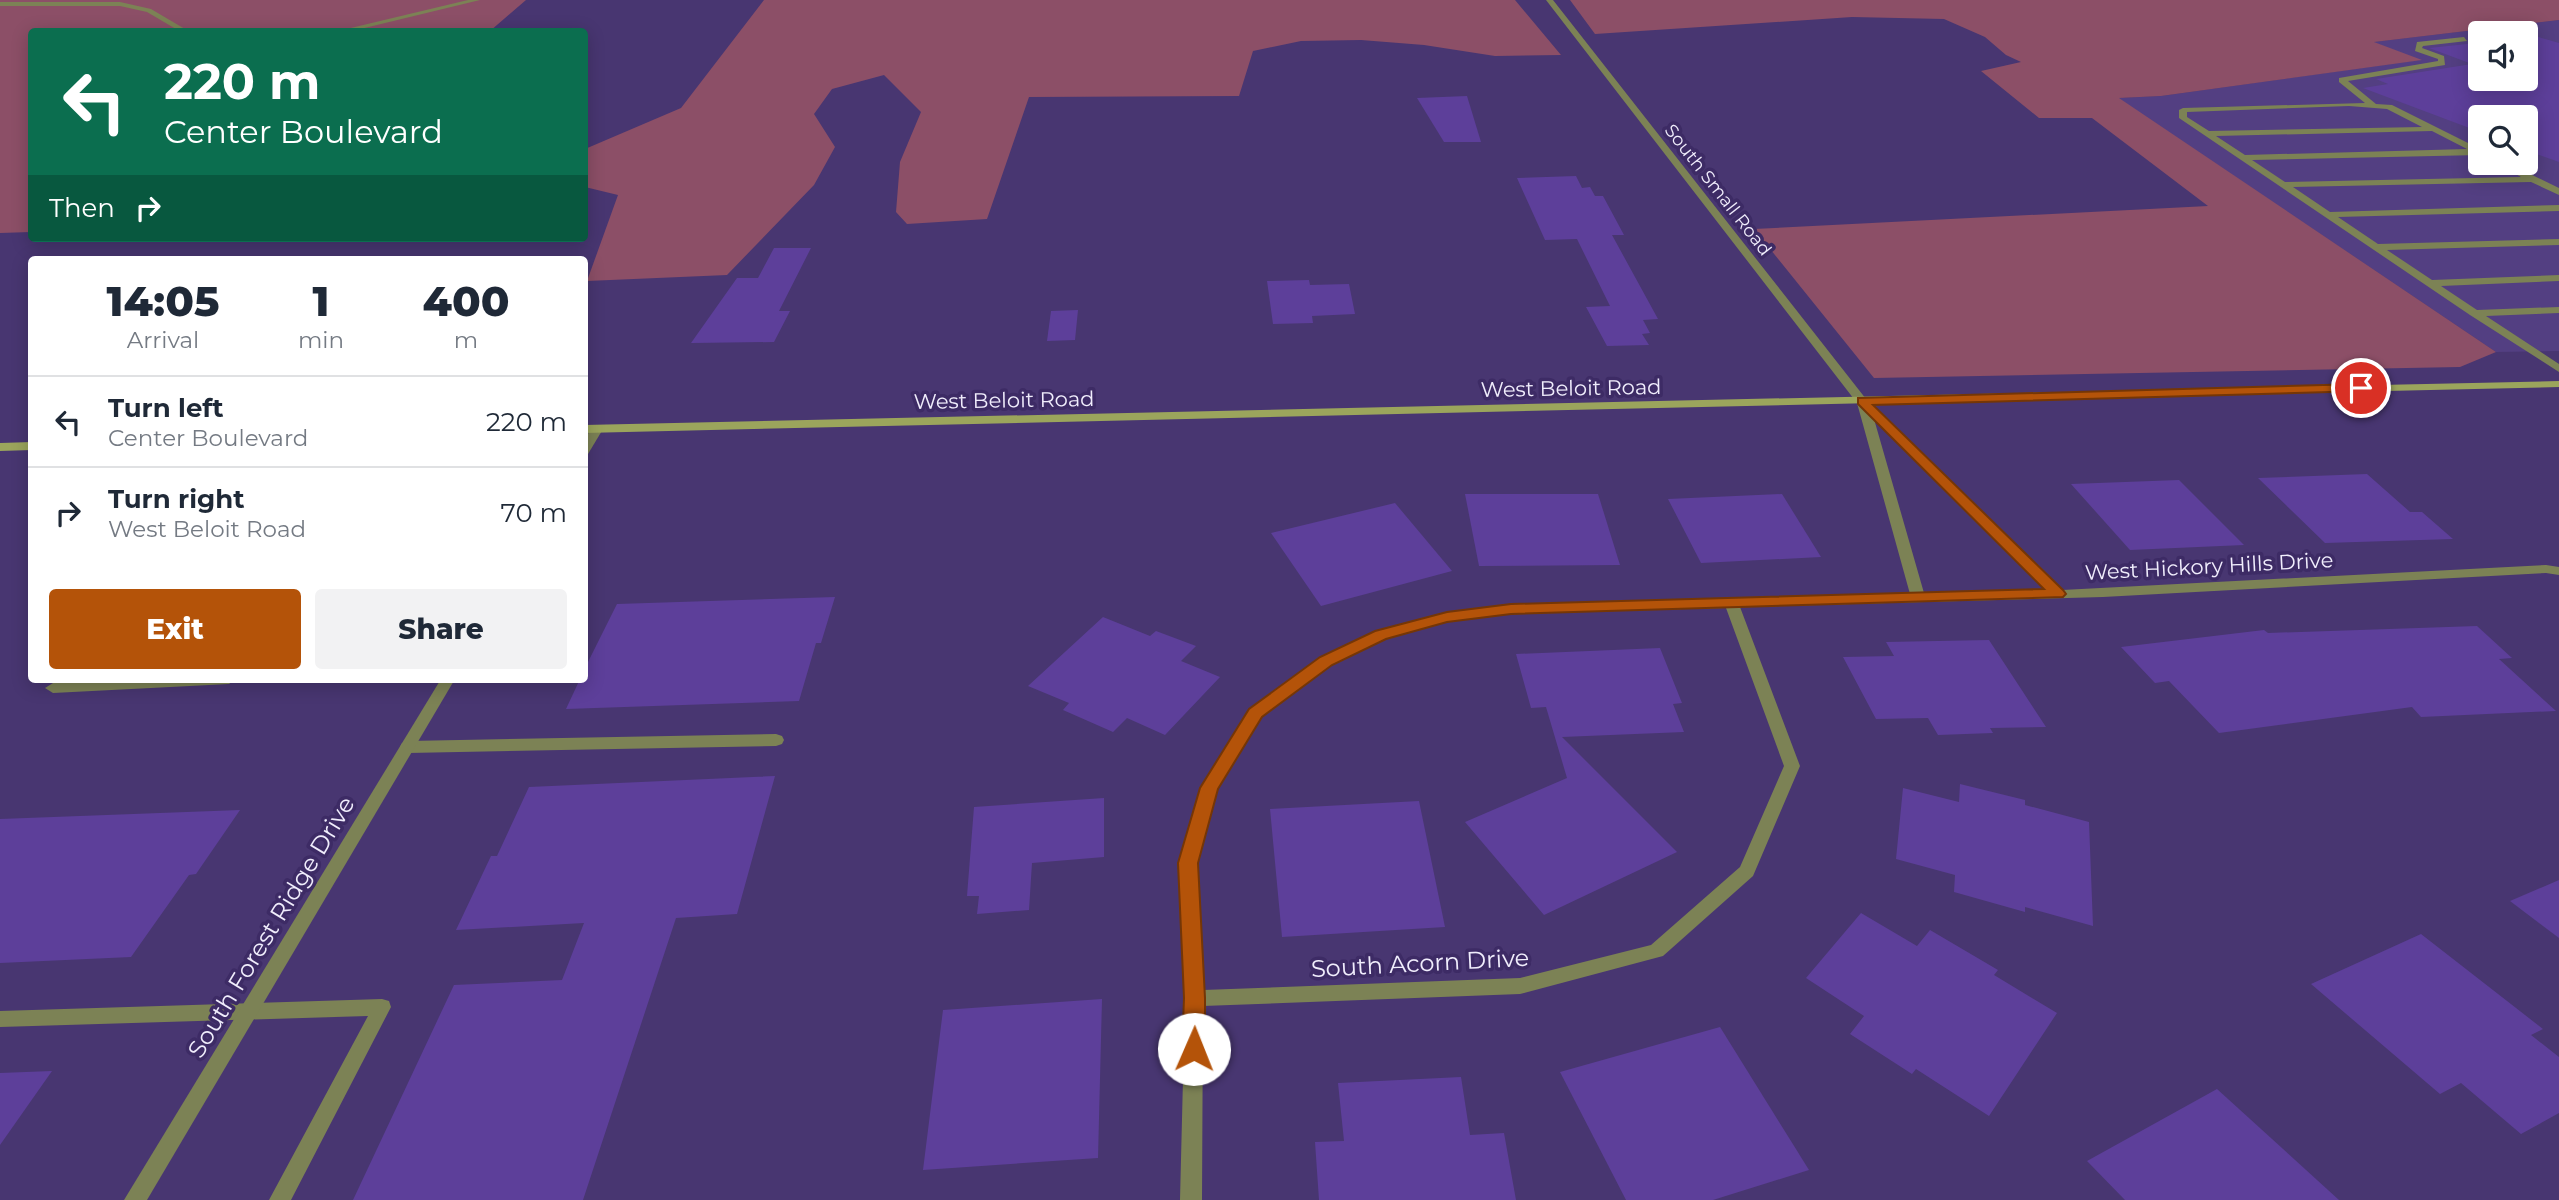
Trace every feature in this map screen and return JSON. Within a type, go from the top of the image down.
[{"type":"main road","name":"West Beloit Road","points":[[591,429],[2559,384]]},
{"type":"main road","points":[[0,447],[28,446]]},
{"type":"street","points":[[354,28],[477,0]]},
{"type":"street","name":"South Small Road","points":[[1549,0],[1862,401]]},
{"type":"street","points":[[1,2],[120,4],[149,10],[180,28]]},
{"type":"street","points":[[2374,106],[2342,80],[2442,64],[2441,58],[2418,49],[2420,44],[2464,39]]},
{"type":"street","points":[[2468,147],[2389,107],[2349,104],[2183,110],[2183,118],[2559,369]]},
{"type":"street","points":[[2207,134],[2432,129]]},
{"type":"street","points":[[2242,158],[2468,152]]},
{"type":"street","points":[[2527,175],[2559,192]]},
{"type":"street","points":[[2283,185],[2533,178]]},
{"type":"street","points":[[2327,215],[2559,208]]},
{"type":"street","points":[[2375,247],[2559,242]]},
{"type":"street","points":[[2429,283],[2559,278]]},
{"type":"street","points":[[2474,313],[2559,310]]},
{"type":"street","points":[[1862,401],[2058,594]]},
{"type":"street","points":[[1862,401],[1918,598]]},
{"type":"street","name":"West Hickory Hills Drive","points":[[1191,1200],[1194,998],[1188,863],[1209,788],[1256,713],[1326,661],[1380,635],[1447,617],[1511,609],[2058,594],[2559,570]]},
{"type":"street","name":"South Acorn Drive","points":[[1194,998],[1520,986],[1657,951],[1747,871],[1792,766],[1731,603]]},
{"type":"street","points":[[53,688],[151,683]]},
{"type":"street","name":"South Forest Ridge Drive","points":[[135,1200],[446,683]]},
{"type":"street","points":[[408,747],[776,740]]},
{"type":"street","points":[[0,1019],[382,1007],[280,1200]]},
{"type":"shaded area","points":[[0,0],[526,0],[493,28],[28,28],[28,232],[0,233]]},
{"type":"shaded area","points":[[764,0],[1515,0],[1561,55],[1495,56],[1424,45],[1361,40],[1301,41],[1253,51],[1239,96],[1029,97],[987,219],[907,224],[896,212],[900,162],[921,112],[884,75],[832,89],[814,114],[835,147],[814,185],[727,275],[588,281],[618,195],[588,188],[588,148],[681,108]]},
{"type":"shaded area","points":[[1570,0],[2559,0],[2559,20],[2538,22],[2468,21],[2468,31],[2374,42],[2422,60],[2161,96],[2119,98],[2496,352],[2460,367],[1874,378],[1754,229],[2208,206],[2092,118],[2039,118],[1981,71],[2021,62],[2006,55],[1985,37],[1944,19],[1852,17],[1595,34]]},
{"type":"shaded area","points":[[2559,20],[2559,351],[2496,352],[2118,98],[2161,96],[2419,60],[2373,42],[2468,31],[2468,91],[2538,91],[2538,22]]},
{"type":"building","points":[[2538,37],[2559,43],[2559,162],[2538,155],[2538,105],[2468,105],[2468,127],[2363,88],[2388,84],[2376,79],[2468,65],[2468,91],[2538,91]]},
{"type":"building","points":[[2467,44],[2468,63],[2429,48]]},
{"type":"building","points":[[1467,96],[1481,142],[1444,142],[1417,98]]},
{"type":"building","points":[[1576,176],[1582,188],[1590,187],[1595,196],[1603,196],[1624,235],[1612,235],[1658,319],[1643,320],[1650,333],[1642,334],[1649,345],[1607,346],[1586,307],[1610,306],[1577,239],[1545,240],[1517,178]]},
{"type":"building","points":[[774,248],[811,248],[779,311],[790,311],[774,342],[691,343],[737,278],[758,278]]},
{"type":"building","points":[[1309,280],[1310,285],[1349,284],[1355,314],[1312,316],[1313,323],[1273,324],[1267,281]]},
{"type":"building","points":[[1078,310],[1075,340],[1047,341],[1051,311]]},
{"type":"building","points":[[2367,474],[2410,512],[2422,512],[2453,539],[2325,543],[2258,478]]},
{"type":"building","points":[[2179,480],[2244,545],[2130,550],[2071,484]]},
{"type":"building","points":[[1465,494],[1598,494],[1620,565],[1479,566]]},
{"type":"building","points":[[1782,494],[1821,557],[1701,563],[1668,499]]},
{"type":"building","points":[[1395,503],[1452,571],[1321,606],[1271,533]]},
{"type":"building","points":[[835,597],[821,643],[816,643],[799,701],[566,709],[578,683],[588,683],[588,662],[617,604]]},
{"type":"building","points":[[1103,617],[1150,636],[1156,631],[1196,646],[1181,661],[1220,677],[1165,735],[1127,718],[1113,732],[1063,710],[1069,703],[1028,686]]},
{"type":"building","points":[[2477,626],[2512,658],[2499,659],[2556,711],[2421,717],[2412,707],[2219,733],[2169,681],[2155,683],[2121,647],[2264,630],[2268,633]]},
{"type":"building","points":[[1989,640],[2046,727],[1990,728],[1993,733],[1938,735],[1928,718],[1876,719],[1843,657],[1894,656],[1886,642]]},
{"type":"building","points":[[1660,648],[1682,703],[1673,704],[1684,732],[1562,737],[1677,852],[1544,915],[1465,822],[1567,778],[1546,707],[1531,708],[1516,654]]},
{"type":"building","points":[[775,776],[737,914],[676,918],[583,1200],[353,1200],[454,985],[562,980],[584,923],[456,930],[491,856],[497,856],[529,787]]},
{"type":"building","points":[[1960,784],[2025,800],[2025,805],[2089,822],[2093,926],[2025,907],[2025,912],[1954,892],[1955,875],[1896,859],[1903,788],[1959,802]]},
{"type":"building","points":[[1104,798],[1104,857],[1032,863],[1029,910],[977,914],[979,896],[967,896],[974,807]]},
{"type":"building","points":[[1419,801],[1445,927],[1282,937],[1270,809]]},
{"type":"building","points":[[240,810],[196,874],[189,875],[131,957],[0,963],[0,819]]},
{"type":"building","points":[[2559,880],[2559,938],[2510,901]]},
{"type":"building","points":[[1861,913],[1917,946],[1930,930],[1998,970],[1994,975],[2057,1013],[1989,1116],[1916,1069],[1912,1074],[1850,1034],[1864,1016],[1806,978]]},
{"type":"building","points":[[2421,934],[2543,1029],[2531,1035],[2559,1057],[2559,1113],[2521,1134],[2461,1083],[2440,1094],[2311,984]]},
{"type":"building","points":[[1102,999],[1098,1158],[923,1170],[943,1010]]},
{"type":"building","points":[[1720,1027],[1809,1170],[1713,1200],[1626,1200],[1560,1072]]},
{"type":"building","points":[[52,1071],[0,1145],[0,1073]]},
{"type":"building","points":[[1461,1077],[1470,1135],[1504,1133],[1516,1200],[1319,1200],[1315,1142],[1344,1141],[1338,1083]]},
{"type":"building","points":[[2217,1089],[2339,1200],[2125,1200],[2087,1161]]},
{"type":"route","points":[[1194,1049],[1188,863],[1209,788],[1256,713],[1326,661],[1380,635],[1447,617],[1511,609],[2058,594],[1862,401],[2361,388]]}]
